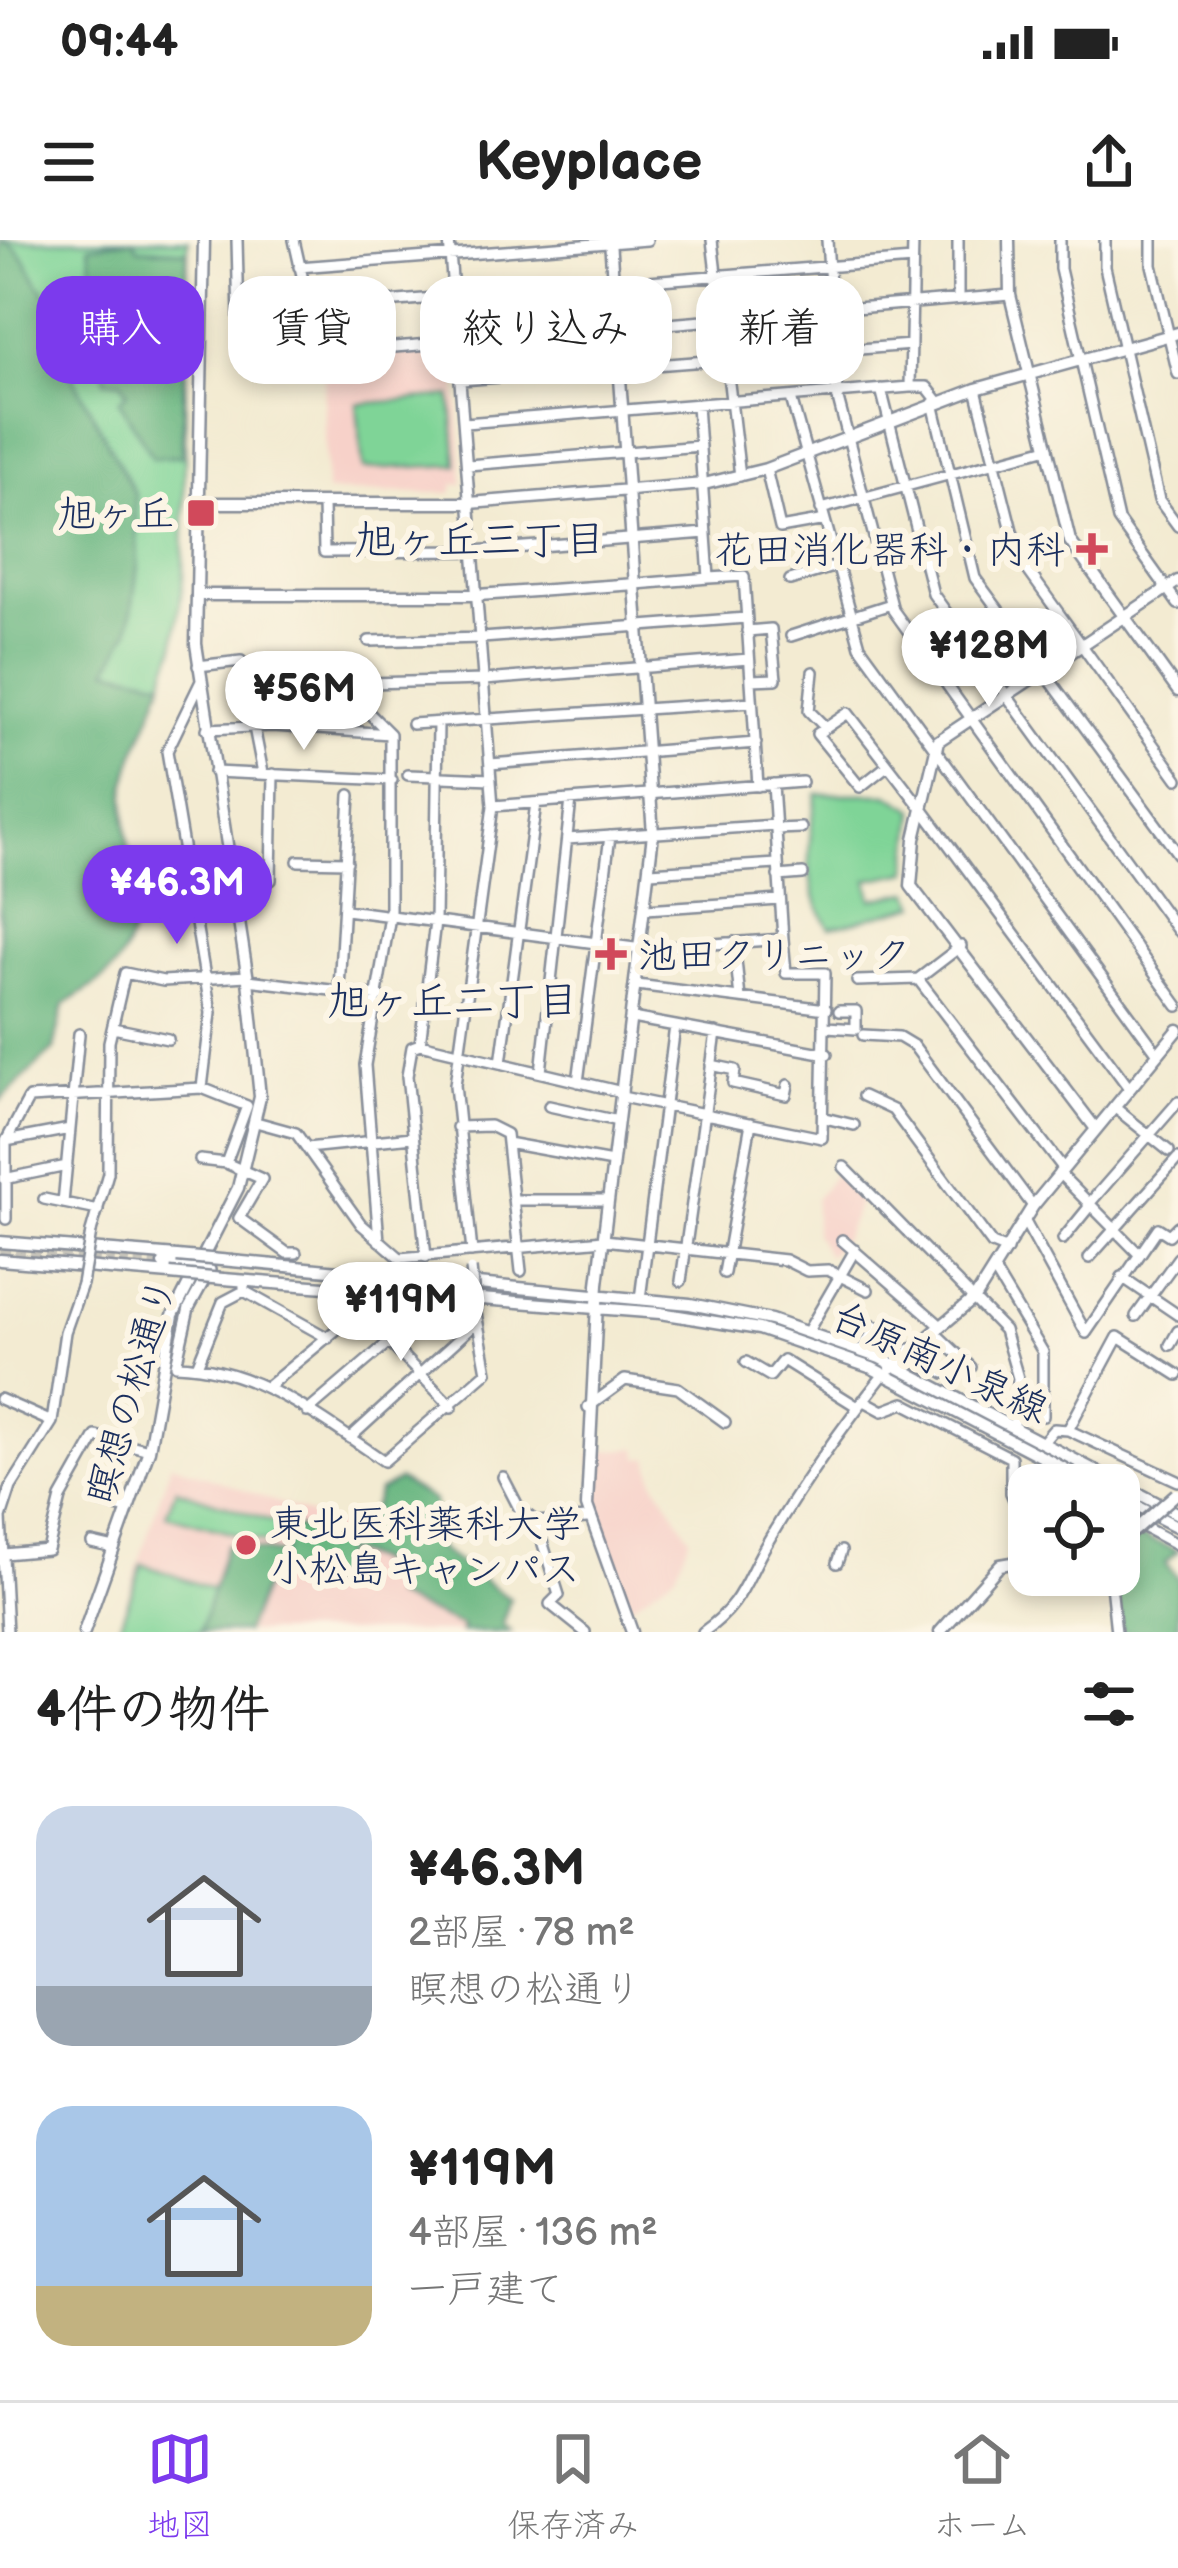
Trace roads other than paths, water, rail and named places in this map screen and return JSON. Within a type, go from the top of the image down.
[{"type":"street","name":"瞑想の松通り","points":[[84,1632],[149,1450],[167,1336],[195,1268],[225,1219],[245,1170],[256,1122],[259,1070],[248,978],[198,666],[204,240]]},
{"type":"street","points":[[237,240],[238,276]]},
{"type":"street","points":[[294,240],[301,276]]},
{"type":"street","points":[[449,240],[453,276]]},
{"type":"street","points":[[299,267],[647,240]]},
{"type":"street","points":[[712,240],[716,276]]},
{"type":"street","points":[[826,240],[830,276]]},
{"type":"street","points":[[910,387],[913,240]]},
{"type":"street","points":[[958,240],[958,299]]},
{"type":"street","points":[[1009,240],[1010,295],[1070,541],[1178,691]]},
{"type":"street","points":[[1060,240],[1060,269],[1118,520],[1178,604]]},
{"type":"street","points":[[1105,240],[1105,267],[1160,500],[1178,526]]},
{"type":"street","points":[[1152,240],[1152,265],[1174,334],[1178,374]]},
{"type":"street","points":[[610,242],[614,276]]},
{"type":"street","points":[[727,276],[912,260]]},
{"type":"street","points":[[864,306],[1010,295]]},
{"type":"street","points":[[199,503],[470,503],[704,484],[766,469],[976,388],[1174,334]]},
{"type":"street","points":[[864,349],[910,345]]},
{"type":"street","points":[[0,1260],[142,1272],[210,1270],[190,1308],[176,1365],[223,1369],[267,1387],[384,1461],[487,1372],[476,1317],[455,1085],[494,806],[462,384]]},
{"type":"street","points":[[622,384],[653,834],[596,1302],[588,1407],[587,1519],[632,1632]]},
{"type":"street","points":[[731,384],[740,476]]},
{"type":"street","points":[[837,384],[860,499],[891,604],[969,721],[1178,1006]]},
{"type":"street","points":[[465,423],[927,387],[936,402],[975,578],[1178,854]]},
{"type":"street","points":[[976,388],[1018,558],[1178,779]]},
{"type":"street","points":[[881,389],[933,594],[1178,931]]},
{"type":"street","points":[[791,398],[860,646],[1158,1054]]},
{"type":"street","points":[[697,405],[709,578]]},
{"type":"street","points":[[468,465],[700,446]]},
{"type":"street","points":[[766,469],[780,528],[860,499],[1048,448]]},
{"type":"street","points":[[322,504],[324,552],[474,551],[706,533]]},
{"type":"street","points":[[790,580],[836,566]]},
{"type":"street","points":[[197,595],[478,595],[744,576],[758,786]]},
{"type":"street","points":[[1096,1129],[911,886],[922,810],[938,741],[1178,580]]},
{"type":"street","points":[[790,635],[851,621],[891,604]]},
{"type":"street","points":[[369,641],[482,638],[746,618]]},
{"type":"street","points":[[747,631],[771,629],[776,679],[751,680]]},
{"type":"street","points":[[354,677],[369,683],[484,680],[749,658]]},
{"type":"street","points":[[198,666],[241,661],[250,685],[268,774],[271,880]]},
{"type":"street","points":[[813,672],[809,711],[826,728]]},
{"type":"street","points":[[200,683],[167,751],[211,1013],[202,1088]]},
{"type":"street","points":[[250,685],[345,689],[390,734],[390,916],[365,1065],[381,1246]]},
{"type":"street","points":[[412,724],[752,702]]},
{"type":"street","points":[[888,765],[860,787],[817,734],[848,713],[888,765],[922,810],[1129,1088]]},
{"type":"street","points":[[420,1044],[435,922],[438,724]]},
{"type":"street","points":[[206,729],[390,734]]},
{"type":"street","points":[[490,764],[756,743]]},
{"type":"street","points":[[214,772],[392,780]]},
{"type":"street","points":[[408,776],[491,778]]},
{"type":"street","points":[[494,806],[802,782]]},
{"type":"street","points":[[414,1286],[420,1258],[407,1076],[412,1047],[420,1044],[822,1138],[825,973],[786,973],[772,784]]},
{"type":"street","points":[[339,989],[350,795]]},
{"type":"street","points":[[541,1072],[572,800]]},
{"type":"street","points":[[501,1063],[536,803]]},
{"type":"street","points":[[568,839],[801,828]]},
{"type":"street","points":[[578,1082],[610,836]]},
{"type":"street","points":[[298,861],[347,862]]},
{"type":"street","points":[[650,872],[778,870],[802,874]]},
{"type":"street","points":[[646,909],[780,900]]},
{"type":"street","points":[[346,910],[642,949],[783,939]]},
{"type":"street","points":[[734,942],[740,998]]},
{"type":"street","points":[[856,981],[918,979],[961,946]]},
{"type":"street","points":[[7,1632],[2,1519],[11,1487],[52,1422],[65,1332],[82,1284],[108,1173],[112,1028],[125,973],[163,980],[248,978],[380,995]]},
{"type":"street","points":[[918,979],[1089,1206],[1139,1254]]},
{"type":"street","points":[[637,986],[826,1009]]},
{"type":"street","points":[[827,1028],[856,1029],[856,1010],[839,1011]]},
{"type":"street","points":[[632,1018],[827,1054]]},
{"type":"street","points":[[640,1299],[675,1026]]},
{"type":"street","points":[[112,1028],[168,1039]]},
{"type":"street","points":[[703,1632],[725,1617],[750,1584],[766,1544],[860,1404],[910,1349],[976,1297],[1033,1206],[1178,1030]]},
{"type":"street","points":[[681,1280],[716,1033]]},
{"type":"street","points":[[63,1203],[79,1034]]},
{"type":"street","points":[[863,1035],[899,1037],[914,1046],[1033,1206]]},
{"type":"street","points":[[148,1051],[152,1036]]},
{"type":"street","points":[[711,1065],[735,1070],[734,1083],[786,1095],[788,1085]]},
{"type":"street","points":[[6,1219],[6,1141],[29,1098],[202,1088],[247,1106],[226,1163]]},
{"type":"street","points":[[863,1096],[893,1111],[992,1244],[1008,1250]]},
{"type":"street","points":[[1063,1239],[1178,1102]]},
{"type":"street","points":[[549,1106],[618,1121]]},
{"type":"street","points":[[1089,1258],[1173,1155],[1114,1107]]},
{"type":"street","points":[[825,1118],[854,1125]]},
{"type":"street","points":[[256,1122],[286,1126],[389,1254],[420,1258],[604,1240],[728,1253],[840,1275],[868,1290]]},
{"type":"street","points":[[724,1273],[751,1123]]},
{"type":"street","points":[[457,1127],[500,1128],[507,1144],[521,1270]]},
{"type":"street","points":[[6,1141],[70,1129]]},
{"type":"street","points":[[307,1148],[412,1137]]},
{"type":"street","points":[[507,1144],[612,1162]]},
{"type":"street","points":[[200,1160],[226,1163],[262,1179],[239,1218],[270,1235],[286,1253],[296,1253]]},
{"type":"street","points":[[4,1179],[67,1166]]},
{"type":"street","points":[[844,1167],[1004,1330],[1018,1378],[1014,1428]]},
{"type":"street","points":[[44,1199],[98,1210]]},
{"type":"street","points":[[514,1200],[608,1200]]},
{"type":"street","points":[[1024,1220],[1086,1333],[1159,1228],[1168,1235],[1178,1226]]},
{"type":"street","points":[[842,1240],[971,1366]]},
{"type":"street","points":[[0,1243],[143,1253],[142,1272]]},
{"type":"street","points":[[808,1330],[855,1250]]},
{"type":"street","name":"台原南小泉線","points":[[143,1253],[732,1317],[889,1369],[1043,1442],[1178,1514]]},
{"type":"street","points":[[1136,1316],[1178,1258]]},
{"type":"street","name":"台原南小泉線","points":[[167,1269],[244,1286],[414,1286]]},
{"type":"street","points":[[994,1272],[1043,1352],[1043,1415]]},
{"type":"street","points":[[1123,1277],[1178,1316]]},
{"type":"street","points":[[197,1366],[224,1302],[244,1286],[328,1339]]},
{"type":"street","points":[[349,1287],[348,1298],[452,1407]]},
{"type":"street","points":[[308,1412],[391,1343],[438,1288]]},
{"type":"street","name":"台原南小泉線","points":[[596,1302],[640,1299],[808,1330],[861,1351],[993,1432],[1055,1464]]},
{"type":"street","points":[[267,1387],[359,1310]]},
{"type":"street","points":[[350,1438],[422,1374],[476,1317]]},
{"type":"street","points":[[861,1351],[876,1328],[866,1323]]},
{"type":"street","points":[[1170,1345],[1178,1331]]},
{"type":"street","points":[[1068,1430],[1095,1364],[1118,1337],[1178,1375]]},
{"type":"street","points":[[910,1349],[945,1373]]},
{"type":"street","points":[[746,1362],[770,1376],[783,1360],[860,1404],[883,1411],[904,1403],[1012,1458],[1012,1464]]},
{"type":"street","points":[[588,1407],[625,1380],[678,1388],[725,1422]]},
{"type":"street","points":[[0,1399],[52,1422]]},
{"type":"street","points":[[1043,1442],[1054,1429],[1068,1430],[1178,1489],[1140,1525]]},
{"type":"street","points":[[985,1445],[993,1432]]},
{"type":"street","points":[[4,1554],[48,1550],[61,1498],[95,1436],[149,1450]]},
{"type":"street","points":[[503,1477],[519,1508],[536,1522],[559,1595],[550,1604],[585,1632]]},
{"type":"street","points":[[103,1503],[128,1509]]},
{"type":"street","points":[[1140,1508],[1178,1527]]},
{"type":"street","points":[[536,1522],[587,1519]]},
{"type":"street","points":[[1140,1525],[1178,1545]]},
{"type":"street","points":[[92,1543],[114,1548]]},
{"type":"street","points":[[837,1564],[842,1551]]},
{"type":"street","points":[[940,1632],[1000,1565],[1008,1564]]},
{"type":"street","points":[[1112,1596],[1116,1632]]},
{"type":"tunnel","points":[[0,1253],[163,1264]]},
{"type":"place","name":"旭ヶ丘","points":[[201,513]]},
{"type":"place","name":"花田消化器科・内科","points":[[1092,549]]},
{"type":"place","name":"池田クリニック","points":[[611,954]]},
{"type":"place","name":"東北医科薬科大学 小松島キャンパス","points":[[246,1545]]},
{"type":"district","name":"旭ヶ丘三丁目","points":[[480,539]]},
{"type":"district","name":"旭ヶ丘二丁目","points":[[453,1000]]}]
